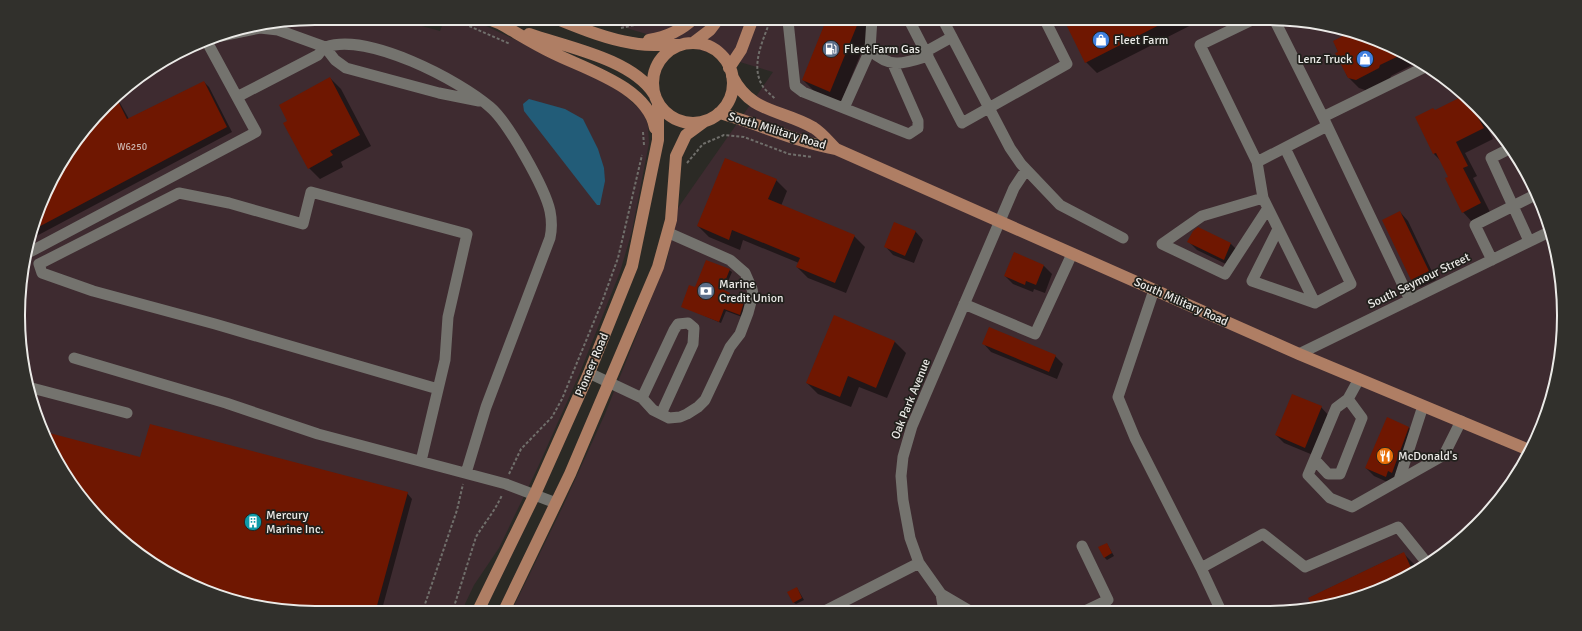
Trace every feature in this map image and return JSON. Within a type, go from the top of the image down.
[{"type":"main road","points":[[503,25],[543,48],[606,78],[629,91],[643,103],[651,115],[658,140]]},
{"type":"main road","points":[[505,25],[620,66],[642,80],[667,114],[679,120],[692,123],[705,121],[719,113],[726,106],[730,96],[730,72],[724,58],[715,50],[705,45],[693,43],[680,45],[650,45],[620,40],[574,25]]},
{"type":"main road","points":[[620,40],[648,40],[667,36],[686,25]]},
{"type":"main road","points":[[693,43],[710,30],[714,25]]},
{"type":"main road","points":[[730,72],[741,50],[750,25]]},
{"type":"main road","points":[[656,99],[654,77],[660,60],[669,51],[680,45]]},
{"type":"main road","name":"South Military Road","points":[[730,72],[737,86],[750,100],[815,128],[836,149]]},
{"type":"main road","name":"Pioneer Road","points":[[480,606],[535,494],[589,373],[632,266],[658,140],[656,99]]},
{"type":"main road","name":"South Military Road","points":[[719,113],[751,122],[817,146],[836,149],[1299,354],[1525,448]]},
{"type":"main road","name":"Pioneer Road","points":[[506,606],[556,503],[609,383],[643,299],[658,268],[669,234],[676,156],[686,135],[705,121]]},
{"type":"street","points":[[787,25],[795,86],[803,92],[900,132],[909,134],[918,128],[918,121],[893,64]]},
{"type":"street","points":[[844,108],[870,50],[872,25]]},
{"type":"street","points":[[912,25],[962,123],[1067,64],[1048,25]]},
{"type":"street","points":[[946,25],[1010,148],[1026,170],[1060,205],[1123,238]]},
{"type":"street","points":[[1241,25],[1200,45],[1257,162],[1263,198],[1315,303]]},
{"type":"street","points":[[1277,26],[1410,300]]},
{"type":"street","points":[[269,29],[286,32],[325,47],[339,63],[350,69],[439,93],[482,101]]},
{"type":"street","points":[[870,50],[879,59],[893,64],[926,54],[952,37]]},
{"type":"street","points":[[237,97],[318,55],[325,47],[356,44],[396,56],[434,72],[482,101],[491,108],[502,122],[536,178],[548,204],[552,226],[548,247],[486,407],[466,473]]},
{"type":"street","points":[[33,250],[256,132],[209,45]]},
{"type":"street","points":[[1257,162],[1285,148],[1325,122],[1421,69]]},
{"type":"street","points":[[1278,229],[1252,282],[1315,303],[1351,284],[1285,148]]},
{"type":"street","points":[[1506,151],[1490,158],[1529,241]]},
{"type":"street","name":"Oak Park Avenue","points":[[943,606],[940,594],[919,563],[910,538],[904,508],[902,481],[903,457],[912,426],[999,222],[1014,188],[1026,170]]},
{"type":"street","points":[[421,461],[445,360],[448,317],[467,234],[311,192],[303,224],[229,203],[179,192],[39,264],[42,273],[93,291],[215,324],[438,389]]},
{"type":"street","points":[[1492,260],[1475,225],[1532,197]]},
{"type":"street","points":[[1263,198],[1202,216],[1162,244],[1225,274],[1268,208]]},
{"type":"street","points":[[589,373],[642,398],[653,410],[674,418],[680,417],[698,407],[705,400],[730,347],[740,334],[753,294],[745,273],[730,260],[669,234]]},
{"type":"street","name":"South Seymour Street","points":[[1299,354],[1545,234]]},
{"type":"street","points":[[964,304],[1035,334],[1072,254]]},
{"type":"street","points":[[1154,290],[1118,397],[1134,438],[1201,568],[1219,606]]},
{"type":"street","points":[[642,398],[674,330],[678,324],[688,323],[694,328],[693,344],[661,414]]},
{"type":"street","points":[[74,358],[226,403],[312,432],[506,484],[556,503]]},
{"type":"street","points":[[1359,379],[1348,399],[1336,408],[1308,475],[1330,498],[1352,507],[1444,455],[1461,421]]},
{"type":"street","points":[[35,389],[127,413]]},
{"type":"street","points":[[1315,460],[1328,474],[1340,474],[1362,418],[1348,399]]},
{"type":"street","points":[[1399,480],[1423,406]]},
{"type":"street","points":[[1201,568],[1263,534],[1305,567],[1398,527],[1424,559]]},
{"type":"street","points":[[1082,546],[1108,600],[1095,606]]},
{"type":"street","points":[[835,606],[919,563]]},
{"type":"street","points":[[940,594],[961,606]]},
{"type":"path","points":[[467,25],[512,45]]},
{"type":"path","points":[[605,36],[626,26],[634,25]]},
{"type":"path","points":[[769,25],[757,63],[757,71],[762,86],[773,97]]},
{"type":"path","points":[[454,606],[476,537],[497,507],[518,454],[549,421],[558,406],[607,290],[624,236],[643,151],[644,140],[642,127]]},
{"type":"path","points":[[696,152],[703,144],[713,139],[724,135],[733,135],[789,154]]},
{"type":"path","points":[[424,606],[457,510],[466,473]]},
{"type":"shaded area","points":[[316,25],[418,25],[440,31],[442,25],[484,25],[603,81],[621,92],[643,112],[648,125],[649,143],[632,231],[620,272],[579,375],[538,467],[499,548],[474,585],[465,606],[316,606],[278,604],[240,596],[204,584],[154,557],[110,521],[74,477],[55,444],[40,409],[27,353],[25,316],[27,278],[40,222],[64,170],[74,154],[97,124],[124,97],[139,85],[170,64],[187,55],[222,40],[278,27]]},
{"type":"shaded area","points":[[616,25],[1266,25],[1304,27],[1342,35],[1360,40],[1395,55],[1428,74],[1443,85],[1472,110],[1485,124],[1508,154],[1518,170],[1542,222],[1555,278],[1557,316],[1555,353],[1542,409],[1527,444],[1508,477],[1485,507],[1458,534],[1428,557],[1395,576],[1360,591],[1304,604],[1266,606],[514,606],[563,506],[605,414],[667,260],[678,208],[773,72]]},
{"type":"water","points":[[529,99],[565,109],[583,119],[598,149],[604,168],[605,181],[600,205],[597,205],[524,111],[523,104]]},
{"type":"building","name":"Fleet Farm Gas","points":[[824,25],[857,25],[830,92],[802,80]]},
{"type":"building","name":"Fleet Farm","points":[[1066,25],[1159,25],[1085,63]]},
{"type":"building","name":"Lenz Truck","points":[[1344,36],[1360,40],[1398,56],[1380,65],[1379,68],[1356,80],[1348,78],[1335,53],[1338,52],[1333,41]]},
{"type":"building","points":[[330,77],[360,135],[330,151],[333,155],[308,169],[283,123],[287,121],[279,105]]},
{"type":"building","points":[[204,81],[227,127],[39,227],[47,204],[64,170],[74,154],[97,124],[119,102],[127,119]]},
{"type":"building","points":[[1459,98],[1476,115],[1484,128],[1456,142],[1468,166],[1463,168],[1481,203],[1462,213],[1445,178],[1448,177],[1436,153],[1433,154],[1415,117],[1433,108],[1435,110]]},
{"type":"building","points":[[725,158],[777,179],[768,199],[855,235],[835,283],[796,267],[800,258],[732,230],[729,240],[697,226]]},
{"type":"building","points":[[1400,211],[1429,271],[1411,280],[1382,220]]},
{"type":"building","points":[[894,222],[916,231],[905,256],[884,247]]},
{"type":"building","points":[[1198,227],[1231,243],[1224,260],[1187,242],[1193,231]]},
{"type":"building","points":[[1014,252],[1044,265],[1036,285],[1026,281],[1025,285],[1004,276]]},
{"type":"building","name":"Marine Credit Union","points":[[706,260],[730,269],[722,289],[730,293],[729,296],[744,302],[740,315],[724,309],[719,322],[681,307],[689,285],[695,287]]},
{"type":"building","points":[[834,315],[895,341],[876,388],[848,376],[840,397],[806,383]]},
{"type":"building","points":[[989,327],[1056,355],[1049,372],[982,344]]},
{"type":"building","points":[[1292,394],[1322,406],[1305,448],[1275,435]]},
{"type":"building","name":"McDonald's","points":[[1387,417],[1409,427],[1392,473],[1388,471],[1386,477],[1365,468]]},
{"type":"building","name":"Mercury Marine Inc.","points":[[150,424],[408,492],[377,606],[316,606],[278,604],[222,591],[187,576],[154,557],[110,521],[74,477],[50,433],[140,457]]},
{"type":"building","points":[[1107,543],[1112,553],[1104,558],[1098,547]]},
{"type":"building","points":[[1404,552],[1411,568],[1360,591],[1310,603],[1308,598]]},
{"type":"building","points":[[797,587],[802,598],[793,603],[787,592]]},
{"type":"place","name":"Fleet Farm","points":[[1101,40]]},
{"type":"place","name":"Fleet Farm Gas","points":[[831,49]]},
{"type":"place","name":"Lenz Truck","points":[[1365,59]]},
{"type":"place","name":"Marine Credit Union","points":[[706,291]]},
{"type":"place","name":"McDonald's","points":[[1385,456]]},
{"type":"place","name":"Mercury Marine Inc.","points":[[253,522]]}]
